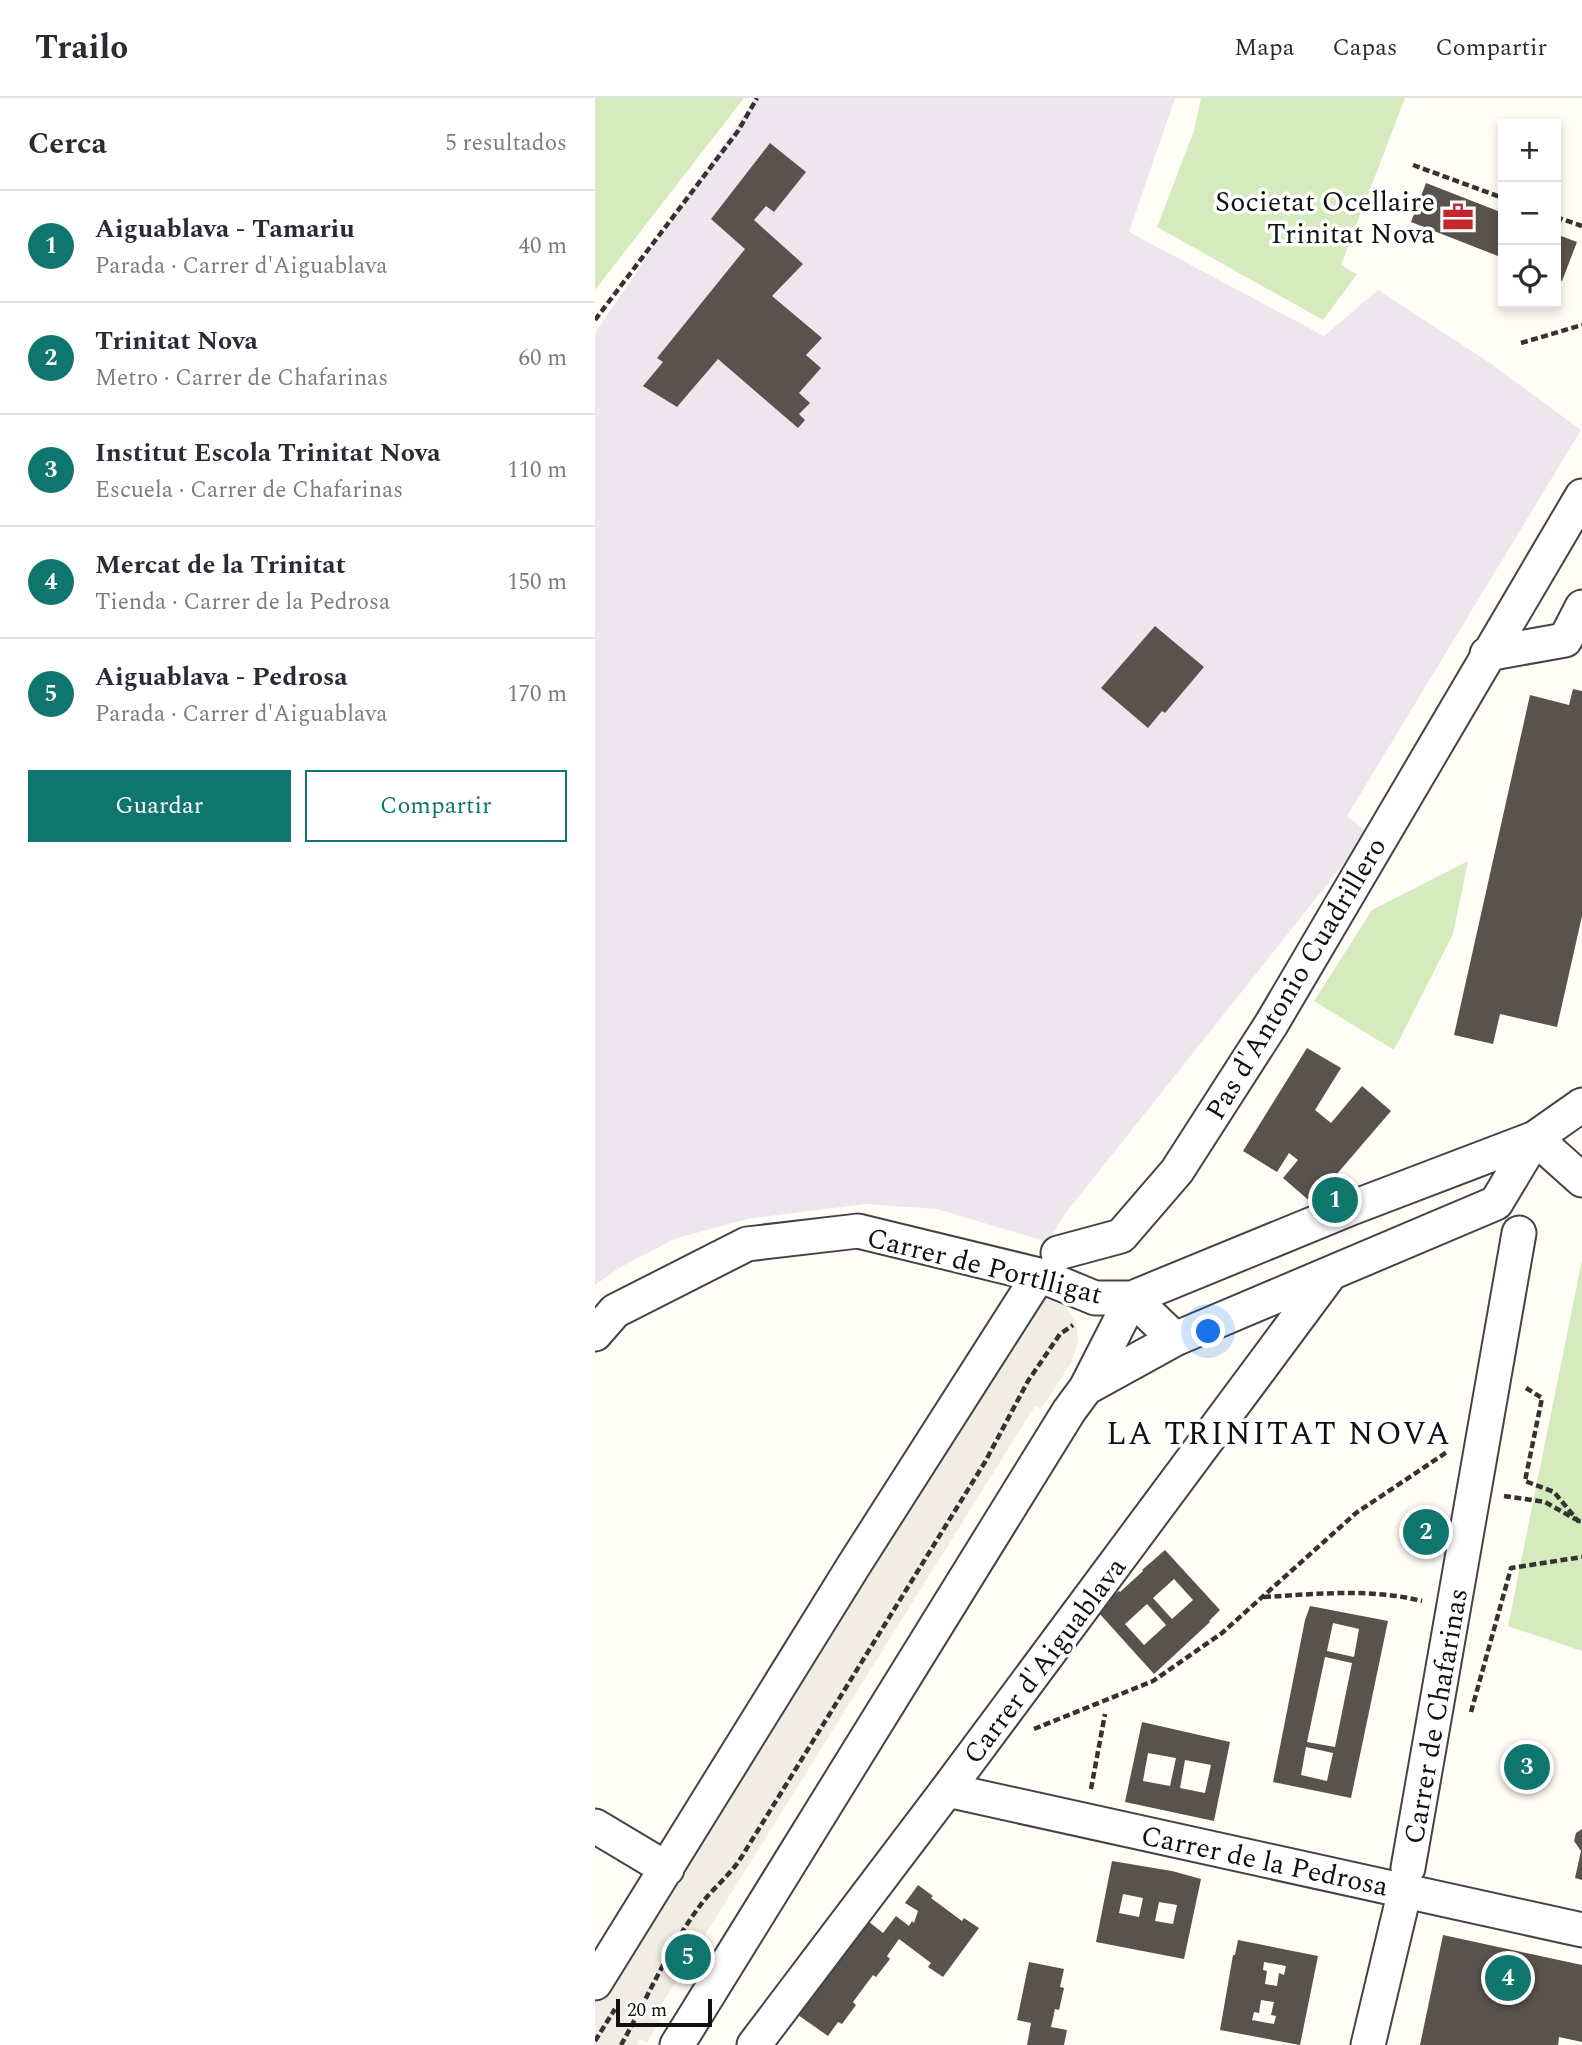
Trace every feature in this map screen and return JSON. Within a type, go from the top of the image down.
[{"type":"street","name":"Pas d'Antonio Cuadrillero","points":[[1048,1264],[1121,1236],[1177,1171],[1272,1023],[1582,496]]},
{"type":"street","points":[[1487,654],[1565,640],[1582,607]]},
{"type":"street","points":[[677,2045],[1061,1422],[1086,1388],[1132,1298],[1354,1207],[1535,1138],[1582,1105]]},
{"type":"street","points":[[1535,1138],[1582,1180]]},
{"type":"street","points":[[1086,1388],[1175,1339],[1496,1203],[1535,1138]]},
{"type":"street","name":"Carrer de Portlligat","points":[[595,1334],[615,1311],[747,1244],[858,1231],[1048,1264],[1095,1298],[1132,1298],[1175,1339]]},
{"type":"street","name":"Carrer de Chafarinas","points":[[1368,2045],[1406,1879],[1520,1233]]},
{"type":"street","points":[[607,1992],[667,1869],[854,1565],[1048,1264]]},
{"type":"street","name":"Carrer d'Aiguablava","points":[[754,2045],[1331,1273]]},
{"type":"street","name":"Carrer de la Pedrosa","points":[[947,1790],[1085,1820],[1406,1879],[1582,1930]]},
{"type":"street","points":[[595,1826],[667,1869]]},
{"type":"path","points":[[595,320],[739,131],[757,98]]},
{"type":"path","points":[[1413,165],[1498,196]]},
{"type":"path","points":[[1561,219],[1582,226]]},
{"type":"path","points":[[1521,343],[1582,325]]},
{"type":"path","points":[[621,2045],[653,1984],[700,1905],[726,1880],[739,1861],[985,1462],[1028,1381],[1060,1334],[1076,1322]]},
{"type":"path","points":[[1542,1398],[1525,1482],[1554,1492],[1580,1521]]},
{"type":"path","points":[[1027,1731],[1153,1681],[1222,1633],[1356,1513],[1486,1426]]},
{"type":"path","points":[[1515,1497],[1545,1502],[1580,1521]]},
{"type":"path","points":[[1471,1714],[1511,1569],[1582,1557]]},
{"type":"path","points":[[1263,1597],[1337,1593],[1393,1594]]},
{"type":"path","points":[[1085,1820],[1105,1714]]},
{"type":"path","points":[[595,2041],[607,1992]]},
{"type":"shaded area","points":[[755,98],[1175,98],[1129,232],[1324,336],[1378,290],[1490,363],[1581,430],[1347,816],[1368,833],[1064,1215],[1048,1242],[937,1209],[865,1204],[747,1219],[674,1239],[619,1268],[595,1285],[595,333]]},
{"type":"shaded area","points":[[1043,1297],[1052,1298],[1066,1307],[1076,1322],[1078,1342],[1071,1363],[1041,1409],[1035,1406],[655,2015],[661,2019],[647,2043],[640,2039],[637,2045],[595,2045],[595,2002]]},
{"type":"green space","points":[[595,98],[744,98],[595,290]]},
{"type":"green space","points":[[1201,98],[1405,98],[1341,265],[1357,274],[1323,320],[1157,227],[1194,131]]},
{"type":"green space","points":[[1468,861],[1453,934],[1394,1050],[1314,1001],[1372,910]]},
{"type":"green space","points":[[1582,1260],[1582,1651],[1508,1626]]},
{"type":"building","points":[[770,143],[806,172],[774,212],[766,206],[754,220],[803,264],[772,296],[822,338],[806,355],[821,368],[799,393],[810,403],[799,414],[805,420],[798,428],[718,359],[677,407],[643,386],[663,362],[657,358],[745,249],[711,219]]},
{"type":"building","name":"Societat Ocellaire Trinitat Nova","points":[[1426,183],[1498,211],[1498,256],[1411,222]]},
{"type":"building","points":[[1561,236],[1577,242],[1561,280]]},
{"type":"building","points":[[1155,626],[1204,667],[1165,713],[1162,711],[1148,728],[1101,688]]},
{"type":"building","points":[[1573,689],[1582,691],[1582,916],[1557,1027],[1500,1014],[1493,1044],[1454,1035],[1530,695],[1569,705]]},
{"type":"building","points":[[1307,1048],[1341,1068],[1315,1110],[1331,1123],[1362,1086],[1391,1111],[1312,1203],[1283,1178],[1298,1160],[1289,1153],[1277,1172],[1243,1151]]},
{"type":"building","points":[[1165,1550],[1220,1610],[1154,1674],[1098,1612]],"holes":[[[1174,1579],[1193,1600],[1172,1619],[1153,1598]],[[1147,1604],[1166,1625],[1144,1645],[1125,1624]]]},
{"type":"building","points":[[1310,1606],[1388,1621],[1351,1798],[1273,1782]],"holes":[[[1333,1623],[1359,1629],[1354,1657],[1327,1651]],[[1325,1657],[1352,1663],[1335,1747],[1307,1742]],[[1306,1747],[1333,1753],[1327,1781],[1301,1775]]]},
{"type":"building","points":[[1142,1722],[1230,1742],[1214,1821],[1125,1802]],"holes":[[[1148,1753],[1176,1758],[1170,1786],[1143,1781]],[[1185,1760],[1211,1765],[1205,1793],[1180,1788]]]},
{"type":"building","points":[[1582,1829],[1582,1880],[1575,1878],[1581,1851],[1574,1841],[1576,1833]]},
{"type":"building","points":[[1112,1861],[1201,1879],[1184,1959],[1096,1942]],"holes":[[[1123,1894],[1143,1898],[1139,1917],[1119,1913]],[[1159,1902],[1177,1905],[1173,1924],[1155,1921]]]},
{"type":"building","points":[[918,1885],[962,1921],[964,1918],[979,1928],[943,1977],[928,1967],[931,1963],[899,1939],[887,1956],[890,1959],[876,1977],[873,1975],[853,2002],[856,2005],[842,2024],[838,2022],[828,2036],[798,2015],[868,1921],[883,1933],[896,1916],[909,1926],[912,1921],[914,1923],[918,1911],[905,1903]]},
{"type":"building","points":[[1443,1935],[1582,1965],[1582,2042],[1559,2037],[1558,2045],[1420,2045]]},
{"type":"building","points":[[1238,1940],[1318,1956],[1300,2045],[1220,2030]],"holes":[[[1264,1962],[1286,1966],[1284,1975],[1279,1973],[1277,1986],[1265,1984],[1267,1971],[1263,1970]],[[1261,2000],[1274,2002],[1271,2015],[1276,2016],[1274,2024],[1252,2020],[1254,2012],[1259,2013]]]},
{"type":"building","points":[[1029,1962],[1064,1969],[1060,1987],[1064,1988],[1059,2010],[1055,2009],[1051,2027],[1067,2030],[1064,2045],[1027,2045],[1031,2023],[1017,2020]]},
{"type":"place","name":"Societat Ocellaire Trinitat Nova","points":[[1458,217]]},
{"type":"place","name":"Aiguablava - Tamariu","points":[[1335,1200]]},
{"type":"place","name":"Trinitat Nova","points":[[1426,1532]]},
{"type":"place","name":"Institut Escola Trinitat Nova","points":[[1527,1767]]},
{"type":"place","name":"Aiguablava - Pedrosa","points":[[688,1957]]},
{"type":"place","name":"Mercat de la Trinitat","points":[[1508,1978]]},
{"type":"district","name":"LA TRINITAT NOVA","points":[[1279,1433]]}]
